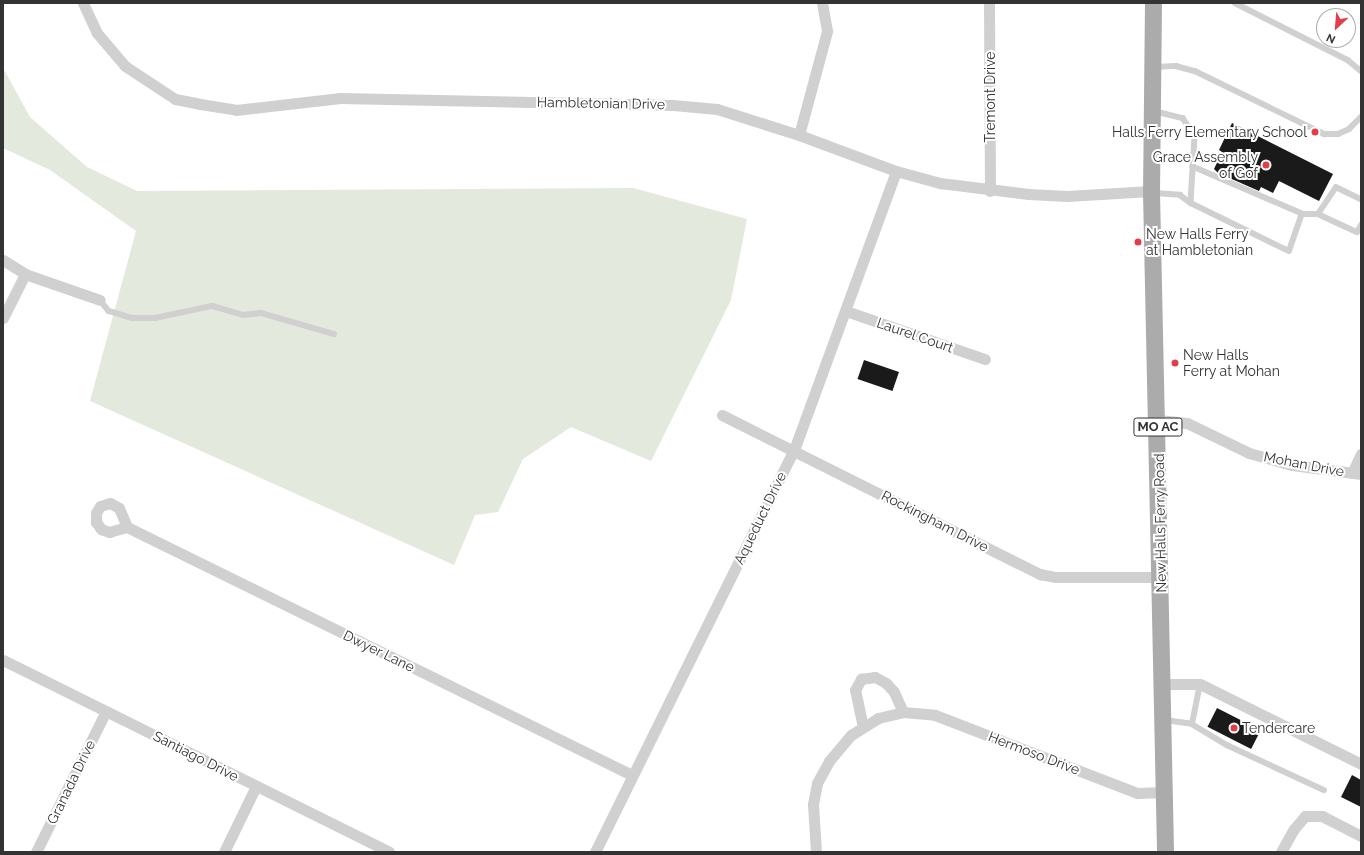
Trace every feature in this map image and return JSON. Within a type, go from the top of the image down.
[{"type":"main road","name":"New Halls Ferry Road","points":[[1153,3],[1151,192],[1158,420],[1165,852]]},
{"type":"street","name":"Hambletonian Drive","points":[[83,3],[97,33],[125,66],[175,99],[200,104],[236,110],[340,98],[672,105],[717,108],[799,135],[896,171],[940,183],[990,191],[1067,196],[1151,192]]},
{"type":"street","points":[[799,135],[827,31],[822,3]]},
{"type":"street","name":"Tremont Drive","points":[[989,3],[990,191]]},
{"type":"street","name":"Aqueduct Drive","points":[[595,852],[794,450],[896,171]]},
{"type":"street","points":[[3,260],[25,274],[100,300]]},
{"type":"street","points":[[3,318],[25,274]]},
{"type":"street","name":"Laurel Court","points":[[846,311],[985,359]]},
{"type":"street","name":"Rockingham Drive","points":[[722,415],[1040,574],[1056,577],[1161,577]]},
{"type":"street","name":"Mohan Drive","points":[[1158,420],[1187,423],[1249,453],[1285,463],[1357,474]]},
{"type":"street","points":[[1357,474],[1361,454]]},
{"type":"street","name":"Dwyer Lane","points":[[127,527],[632,775]]},
{"type":"street","name":"Santiago Drive","points":[[3,660],[389,852]]},
{"type":"street","points":[[863,727],[855,690],[860,679],[875,677],[886,683],[894,692],[903,712]]},
{"type":"street","points":[[1162,684],[1200,684],[1361,764]]},
{"type":"street","name":"Granada Drive","points":[[36,852],[106,711]]},
{"type":"street","name":"Hermoso Drive","points":[[816,852],[813,804],[817,783],[829,761],[851,735],[863,727],[878,718],[903,712],[936,715],[1137,793],[1164,792]]},
{"type":"street","points":[[224,852],[256,786]]},
{"type":"street","points":[[1281,852],[1294,828],[1305,816],[1322,816],[1361,836]]},
{"type":"lane","points":[[1235,3],[1348,60],[1361,71]]},
{"type":"lane","points":[[1152,67],[1176,66],[1195,71],[1324,134],[1338,134],[1349,129],[1361,117]]},
{"type":"lane","points":[[1152,111],[1183,118],[1194,137],[1191,203]]},
{"type":"lane","points":[[1193,167],[1302,214],[1318,214],[1357,232],[1361,225]]},
{"type":"lane","points":[[1318,214],[1336,187],[1361,199]]},
{"type":"lane","points":[[1151,192],[1180,195],[1191,203],[1289,251],[1302,214]]},
{"type":"lane","points":[[100,300],[109,311],[132,318],[155,318],[212,306],[243,315],[261,313],[334,334]]},
{"type":"lane","points":[[1192,724],[1200,684]]},
{"type":"lane","points":[[1163,720],[1192,724],[1227,745],[1324,790]]},
{"type":"shaded area","points":[[3,68],[30,117],[87,167],[137,191],[633,188],[747,219],[731,300],[651,461],[571,427],[523,459],[498,512],[475,515],[454,565],[90,401],[136,231],[50,170],[3,148]]},
{"type":"building","name":"Grace Assembly of Gof","points":[[1232,123],[1333,174],[1319,201],[1279,181],[1273,193],[1261,187],[1259,191],[1218,173],[1214,169],[1222,152],[1219,150]]},
{"type":"building","points":[[864,360],[899,372],[892,391],[857,379]]},
{"type":"building","name":"Tendercare","points":[[1217,708],[1261,730],[1251,749],[1207,727]]},
{"type":"building","points":[[1352,775],[1361,780],[1361,807],[1341,797]]},
{"type":"place","name":"Halls Ferry Elementary School","points":[[1315,132]]},
{"type":"place","name":"Grace Assembly of Gof","points":[[1266,165]]},
{"type":"place","name":"New Halls Ferry at Hambletonian","points":[[1138,242]]},
{"type":"place","name":"New Halls Ferry at Mohan","points":[[1175,363]]},
{"type":"place","name":"Tendercare","points":[[1234,728]]}]
